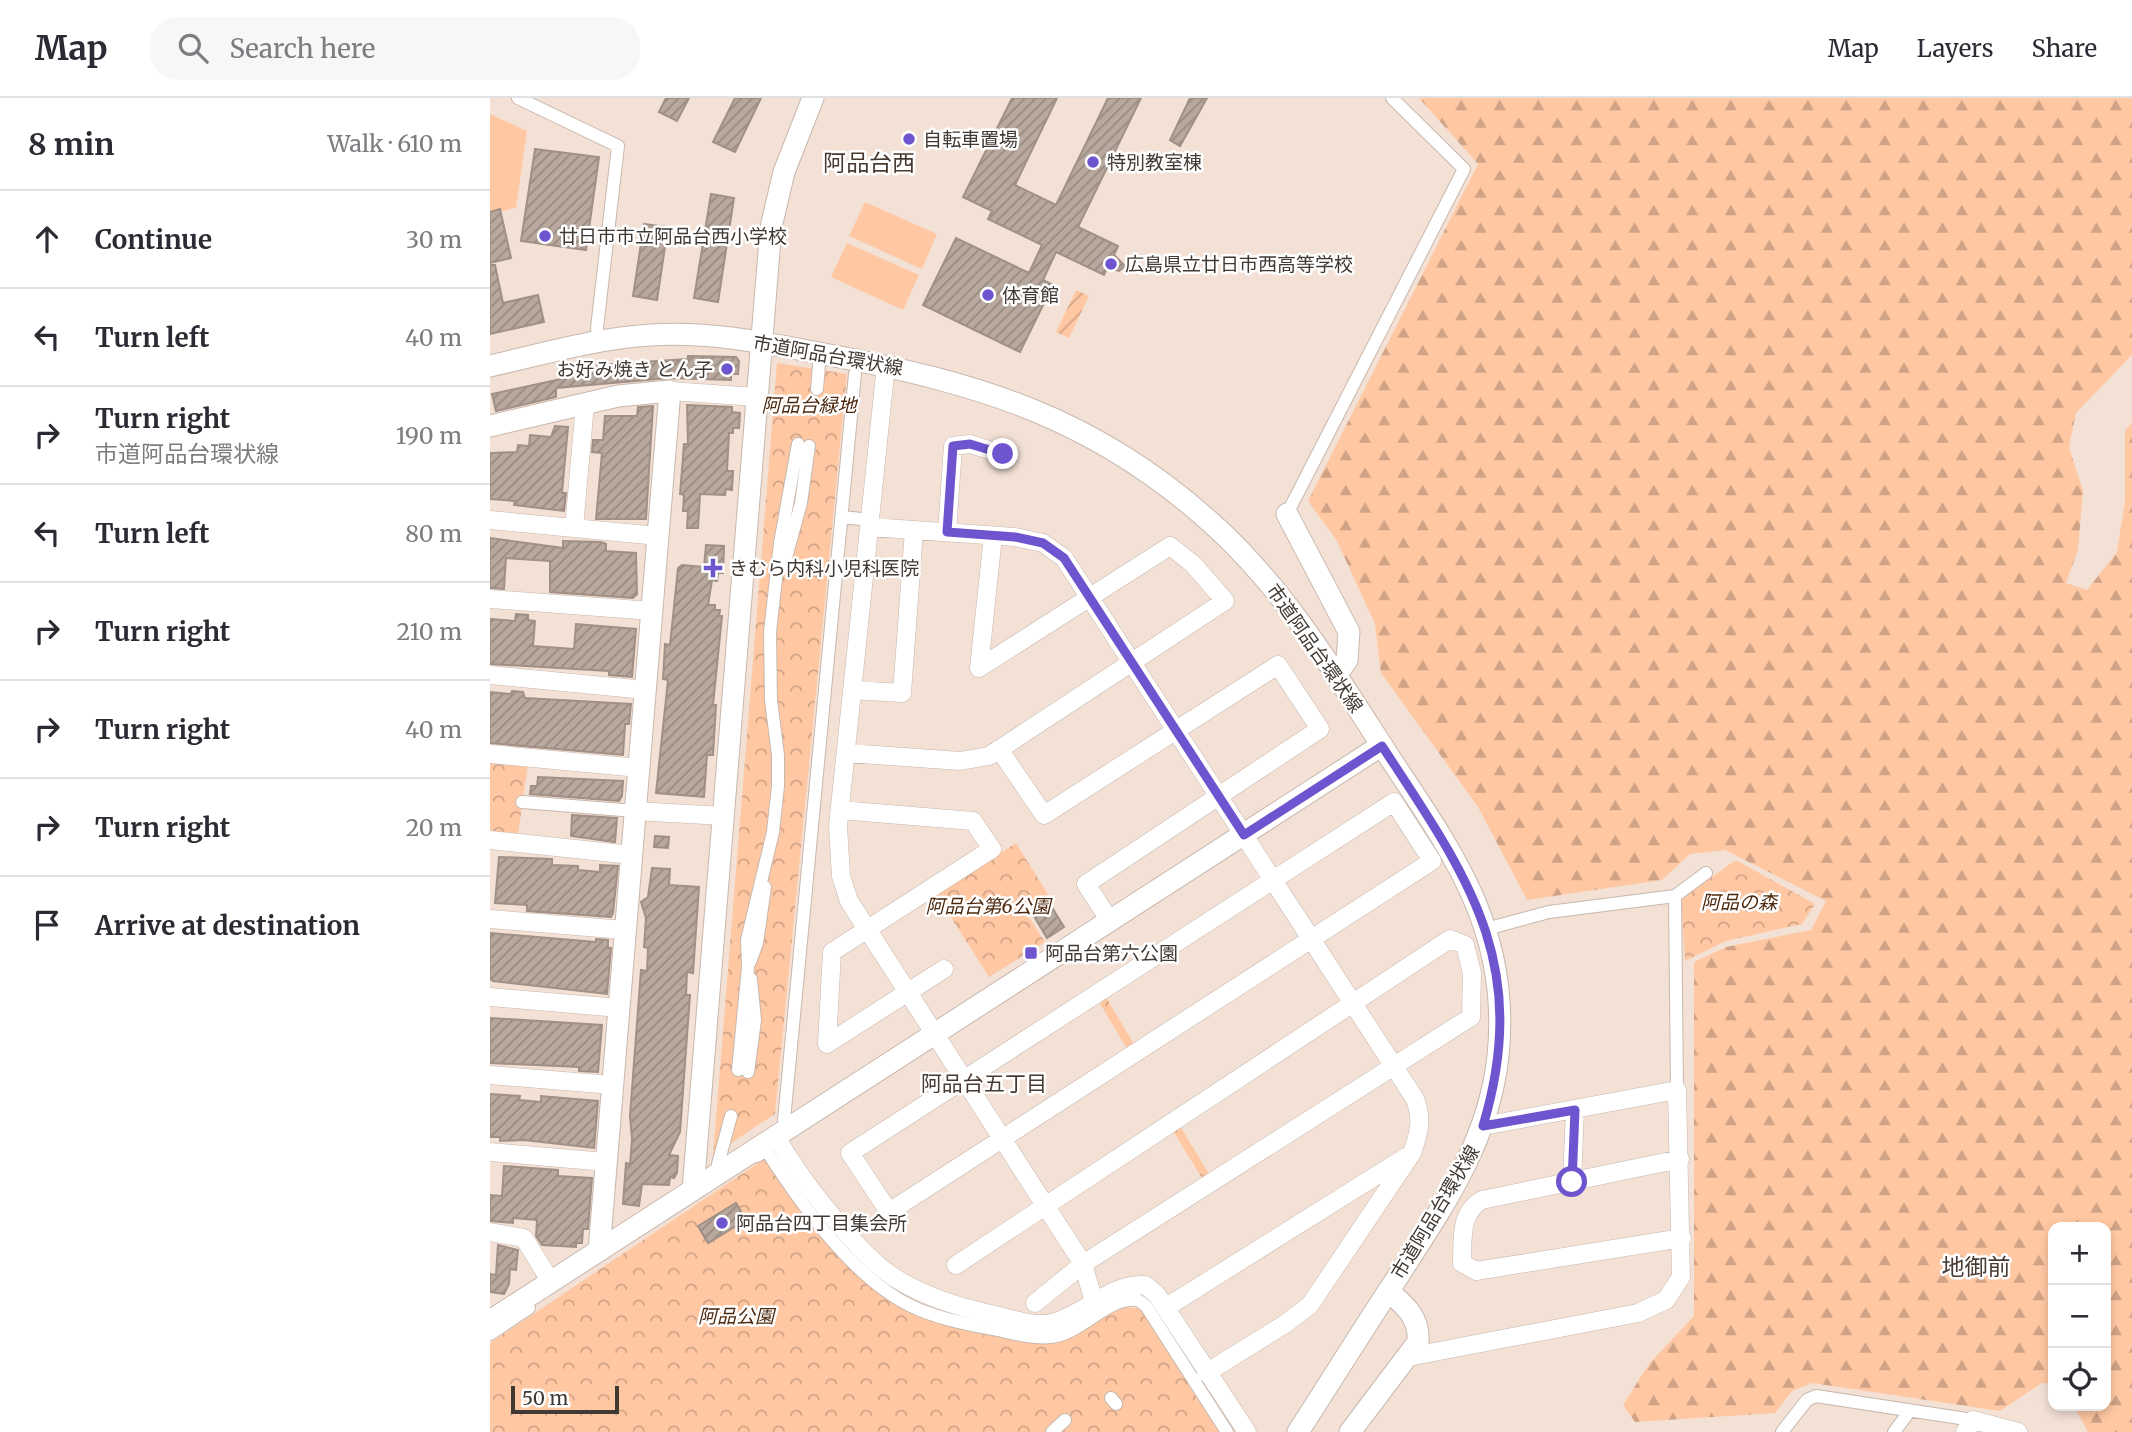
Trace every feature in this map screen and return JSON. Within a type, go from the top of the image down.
[{"type":"street","points":[[518,98],[618,146],[597,328],[599,341]]},
{"type":"street","points":[[693,1191],[760,342],[775,204],[784,172],[813,98]]},
{"type":"street","points":[[1336,675],[1347,660],[1349,632],[1325,581],[1287,514],[1464,169],[1392,98]]},
{"type":"street","name":"市道阿品台環状線","points":[[490,366],[599,341],[685,334],[760,342],[966,384],[1045,414],[1119,453],[1154,477],[1196,509],[1250,560],[1303,625],[1458,863],[1486,929],[1496,975],[1500,1026],[1496,1077],[1483,1126],[1463,1173],[1298,1432]]},
{"type":"street","points":[[817,389],[820,353]]},
{"type":"street","points":[[886,366],[840,810],[841,876],[849,901],[1083,1264],[1094,1302]]},
{"type":"street","points":[[855,374],[775,1145],[825,1230],[884,1290],[911,1306],[968,1325],[1039,1338],[1056,1336],[1121,1301],[1138,1300],[1146,1306],[1227,1432]]},
{"type":"street","points":[[490,426],[634,394],[670,391],[756,397]]},
{"type":"street","points":[[599,1251],[670,391]]},
{"type":"street","points":[[574,528],[585,404]]},
{"type":"street","points":[[947,532],[953,446],[970,444],[1003,454]]},
{"type":"street","points":[[743,1071],[747,940],[765,864],[778,786],[771,700],[772,606],[780,543],[804,445]]},
{"type":"street","points":[[842,517],[914,530],[1043,543],[1064,558],[1415,1099],[1421,1114],[1421,1129],[1412,1153],[1310,1305],[1285,1324],[1206,1373]]},
{"type":"street","points":[[490,520],[658,536]]},
{"type":"street","points":[[853,690],[902,694],[914,530]]},
{"type":"street","points":[[847,753],[960,761],[989,756],[1225,601],[1193,564],[1170,546],[979,668],[993,536]]},
{"type":"street","points":[[490,599],[652,611]]},
{"type":"street","points":[[999,749],[1044,815],[1278,665],[1320,729],[1086,884],[1110,921]]},
{"type":"street","points":[[490,675],[645,690]]},
{"type":"street","points":[[495,1315],[693,1191],[775,1145],[934,1034],[1382,746]]},
{"type":"street","points":[[490,754],[639,768]]},
{"type":"street","points":[[522,802],[723,816]]},
{"type":"street","points":[[1394,802],[1432,861],[889,1212],[850,1153],[1273,880],[1394,802]]},
{"type":"street","points":[[840,810],[973,821],[992,849],[832,952],[827,1044],[944,969]]},
{"type":"street","points":[[490,840],[632,855]]},
{"type":"street","points":[[1486,929],[1549,912],[1675,896],[1706,873]]},
{"type":"street","points":[[1408,1357],[1653,1308],[1665,1300],[1681,1277],[1675,896]]},
{"type":"street","points":[[490,919],[625,930]]},
{"type":"street","points":[[956,1265],[1450,939],[1465,945],[1472,973],[1471,1017],[1083,1264],[1035,1303]]},
{"type":"street","points":[[490,997],[619,1008]]},
{"type":"street","points":[[490,1075],[612,1085]]},
{"type":"street","points":[[1483,1126],[1677,1090]]},
{"type":"street","points":[[1572,1182],[1575,1110]]},
{"type":"street","points":[[718,1164],[731,1116]]},
{"type":"street","points":[[775,1145],[834,1219],[893,1277],[918,1291],[971,1310],[1038,1324],[1052,1323],[1118,1289],[1145,1285],[1157,1295],[1247,1432]]},
{"type":"street","points":[[490,1334],[775,1145]]},
{"type":"street","points":[[490,1152],[606,1162]]},
{"type":"street","points":[[1165,1308],[1412,1153]]},
{"type":"street","points":[[1680,1159],[1475,1205],[1464,1218],[1462,1263],[1476,1271],[1682,1238]]},
{"type":"street","points":[[1352,1191],[1364,1200],[1372,1214]]},
{"type":"street","points":[[490,1232],[524,1238],[551,1282]]},
{"type":"street","points":[[1350,1432],[1418,1342],[1419,1329],[1413,1315],[1388,1291]]},
{"type":"street","points":[[1782,1432],[1807,1400],[1816,1396],[1909,1412],[1969,1426],[2018,1432]]},
{"type":"street","points":[[1894,1432],[1909,1412]]},
{"type":"street","points":[[1052,1432],[1065,1420]]},
{"type":"green space","points":[[1419,98],[2132,98],[2132,355],[2076,413],[2069,447],[2083,491],[2078,550],[2066,583],[2087,590],[2117,552],[2125,501],[2125,431],[2132,422],[2132,1432],[2088,1432],[2077,1411],[2111,1411],[2111,1222],[2048,1222],[2048,1384],[2042,1383],[2000,1411],[1812,1383],[1792,1391],[1775,1413],[1635,1422],[1623,1405],[1649,1364],[1694,1316],[1694,962],[1726,947],[1811,930],[1826,901],[1725,850],[1690,854],[1662,880],[1527,900],[1478,807],[1381,673],[1375,624],[1337,541],[1308,501],[1478,164]]},
{"type":"green space","points":[[490,114],[527,131],[516,208],[490,214]]},
{"type":"green space","points":[[865,202],[937,234],[922,269],[849,236]]},
{"type":"green space","points":[[847,243],[919,275],[903,310],[831,277]]},
{"type":"green space","points":[[1076,290],[1089,296],[1069,338],[1056,332]]},
{"type":"green space","name":"阿品台緑地","points":[[777,363],[847,374],[775,1114],[713,1155]]},
{"type":"green space","points":[[490,761],[528,764],[518,834],[490,832]]},
{"type":"green space","name":"阿品台第6公園","points":[[1016,843],[1049,896],[1025,911],[1045,942],[989,977],[936,894]]},
{"type":"green space","name":"阿品の森","points":[[1736,860],[1815,904],[1802,924],[1726,941],[1685,961],[1681,899]]},
{"type":"green space","points":[[1106,997],[1134,1044],[1127,1049],[1099,1002]]},
{"type":"green space","points":[[1180,1126],[1209,1174],[1202,1178],[1173,1131]]},
{"type":"green space","name":"阿品公園","points":[[764,1159],[810,1223],[868,1285],[889,1301],[940,1324],[1041,1344],[1067,1338],[1121,1309],[1143,1310],[1221,1432],[490,1432],[490,1343]]},
{"type":"building","points":[[666,98],[689,98],[677,121],[659,112]]},
{"type":"building","points":[[735,98],[761,98],[735,152],[713,142]]},
{"type":"building","points":[[1012,98],[1057,98],[1015,185],[1056,205],[1108,98],[1141,98],[1078,227],[1118,246],[1114,255],[1125,266],[1119,271],[1107,268],[1104,275],[1056,252],[1043,280],[1053,285],[1020,352],[923,305],[956,238],[1029,273],[1042,245],[988,219],[992,211],[963,197]]},
{"type":"building","points":[[1190,98],[1207,98],[1180,146],[1170,140]]},
{"type":"building","points":[[535,149],[599,157],[586,250],[521,241]]},
{"type":"building","points":[[711,194],[734,198],[718,302],[694,298]]},
{"type":"building","points":[[500,209],[511,258],[490,263],[490,212]]},
{"type":"building","points":[[644,224],[668,227],[657,300],[633,296]]},
{"type":"building","points":[[490,265],[495,265],[503,303],[538,295],[544,322],[490,334]]},
{"type":"building","points":[[688,356],[736,357],[739,361],[738,374],[731,374],[731,380],[669,378],[556,388],[556,397],[496,411],[492,394],[598,371],[597,365],[688,359]]},
{"type":"building","points":[[687,405],[732,407],[732,412],[740,413],[739,428],[733,428],[733,433],[729,433],[727,471],[733,471],[732,490],[726,489],[725,495],[700,494],[698,528],[687,528],[688,511],[683,511],[684,495],[680,494],[684,444],[688,444]]},
{"type":"building","points":[[653,406],[646,519],[596,519],[602,453],[592,452],[593,440],[603,440],[605,416],[637,416],[638,407]]},
{"type":"building","points":[[555,426],[568,427],[562,493],[566,493],[564,511],[490,499],[490,453],[517,452],[518,445],[529,446],[530,435],[551,437]]},
{"type":"building","points":[[490,538],[563,548],[563,541],[601,542],[606,544],[606,551],[636,553],[637,594],[633,598],[550,592],[550,561],[506,558],[504,589],[490,588]]},
{"type":"building","points":[[706,545],[724,546],[723,573],[718,573],[717,581],[712,580],[708,605],[715,605],[715,610],[720,610],[719,616],[722,616],[713,705],[716,705],[713,755],[707,755],[704,797],[656,793],[668,680],[663,679],[665,644],[670,645],[678,568],[682,565],[704,567]]},
{"type":"building","points":[[516,614],[528,615],[528,620],[535,621],[533,646],[574,649],[576,624],[636,629],[632,677],[609,675],[609,671],[490,664],[490,619],[515,621]]},
{"type":"building","points":[[512,691],[523,692],[525,698],[631,704],[629,724],[625,724],[623,755],[490,743],[490,692],[511,694]]},
{"type":"building","points":[[538,777],[623,781],[622,796],[619,801],[530,794],[531,786],[537,786]]},
{"type":"building","points":[[572,815],[617,818],[615,842],[571,836]]},
{"type":"building","points":[[655,836],[669,837],[668,848],[654,847]]},
{"type":"building","points":[[499,857],[552,859],[552,865],[578,866],[578,870],[600,872],[600,865],[618,866],[611,917],[527,911],[527,905],[495,903]]},
{"type":"building","points":[[652,868],[670,869],[669,885],[699,887],[693,973],[687,972],[686,995],[690,995],[680,1132],[669,1155],[678,1156],[677,1173],[674,1178],[670,1177],[669,1185],[642,1184],[639,1206],[623,1204],[626,1163],[630,1164],[632,1139],[630,1116],[641,970],[647,971],[648,948],[644,947],[646,918],[641,902],[648,897]]},
{"type":"building","points":[[1048,901],[1064,927],[1047,938],[1031,911]]},
{"type":"building","points":[[490,933],[596,942],[596,939],[608,940],[608,948],[611,948],[607,994],[493,981],[490,979]]},
{"type":"building","points":[[490,1018],[602,1025],[598,1072],[579,1071],[579,1067],[490,1063]]},
{"type":"building","points":[[490,1094],[520,1096],[519,1100],[541,1102],[541,1096],[598,1101],[594,1148],[524,1140],[500,1141],[500,1137],[490,1137]]},
{"type":"building","points":[[504,1166],[558,1170],[558,1176],[592,1178],[588,1229],[583,1229],[582,1243],[576,1243],[576,1247],[542,1245],[536,1236],[537,1220],[513,1218],[513,1223],[490,1221],[490,1195],[502,1196]]},
{"type":"building","name":"阿品台四丁目集会所","points":[[736,1203],[746,1220],[708,1243],[698,1226]]},
{"type":"building","points":[[498,1245],[518,1250],[516,1270],[510,1269],[509,1284],[504,1294],[490,1292],[490,1274],[496,1275]]},
{"type":"place","name":"自転車置場","points":[[909,139]]},
{"type":"place","name":"特別教室棟","points":[[1093,162]]},
{"type":"place","name":"廿日市市立阿品台西小学校","points":[[545,236]]},
{"type":"place","name":"広島県立廿日市西高等学校","points":[[1111,264]]},
{"type":"place","name":"体育館","points":[[988,295]]},
{"type":"place","name":"お好み焼き とん子","points":[[727,369]]},
{"type":"place","name":"きむら内科小児科医院","points":[[713,568]]},
{"type":"place","name":"阿品台第六公園","points":[[1031,953]]},
{"type":"place","name":"阿品台四丁目集会所","points":[[722,1223]]},
{"type":"district","name":"阿品台西","points":[[869,163]]},
{"type":"district","name":"阿品台五丁目","points":[[984,1084]]},
{"type":"district","name":"地御前","points":[[1976,1267]]},
{"type":"route","points":[[1003,454],[970,444],[953,446],[947,532],[1015,537],[1043,543],[1064,558],[1244,835],[1382,746],[1458,863],[1474,895],[1486,929],[1496,975],[1500,1026],[1496,1077],[1483,1126],[1575,1110],[1572,1182]]}]
